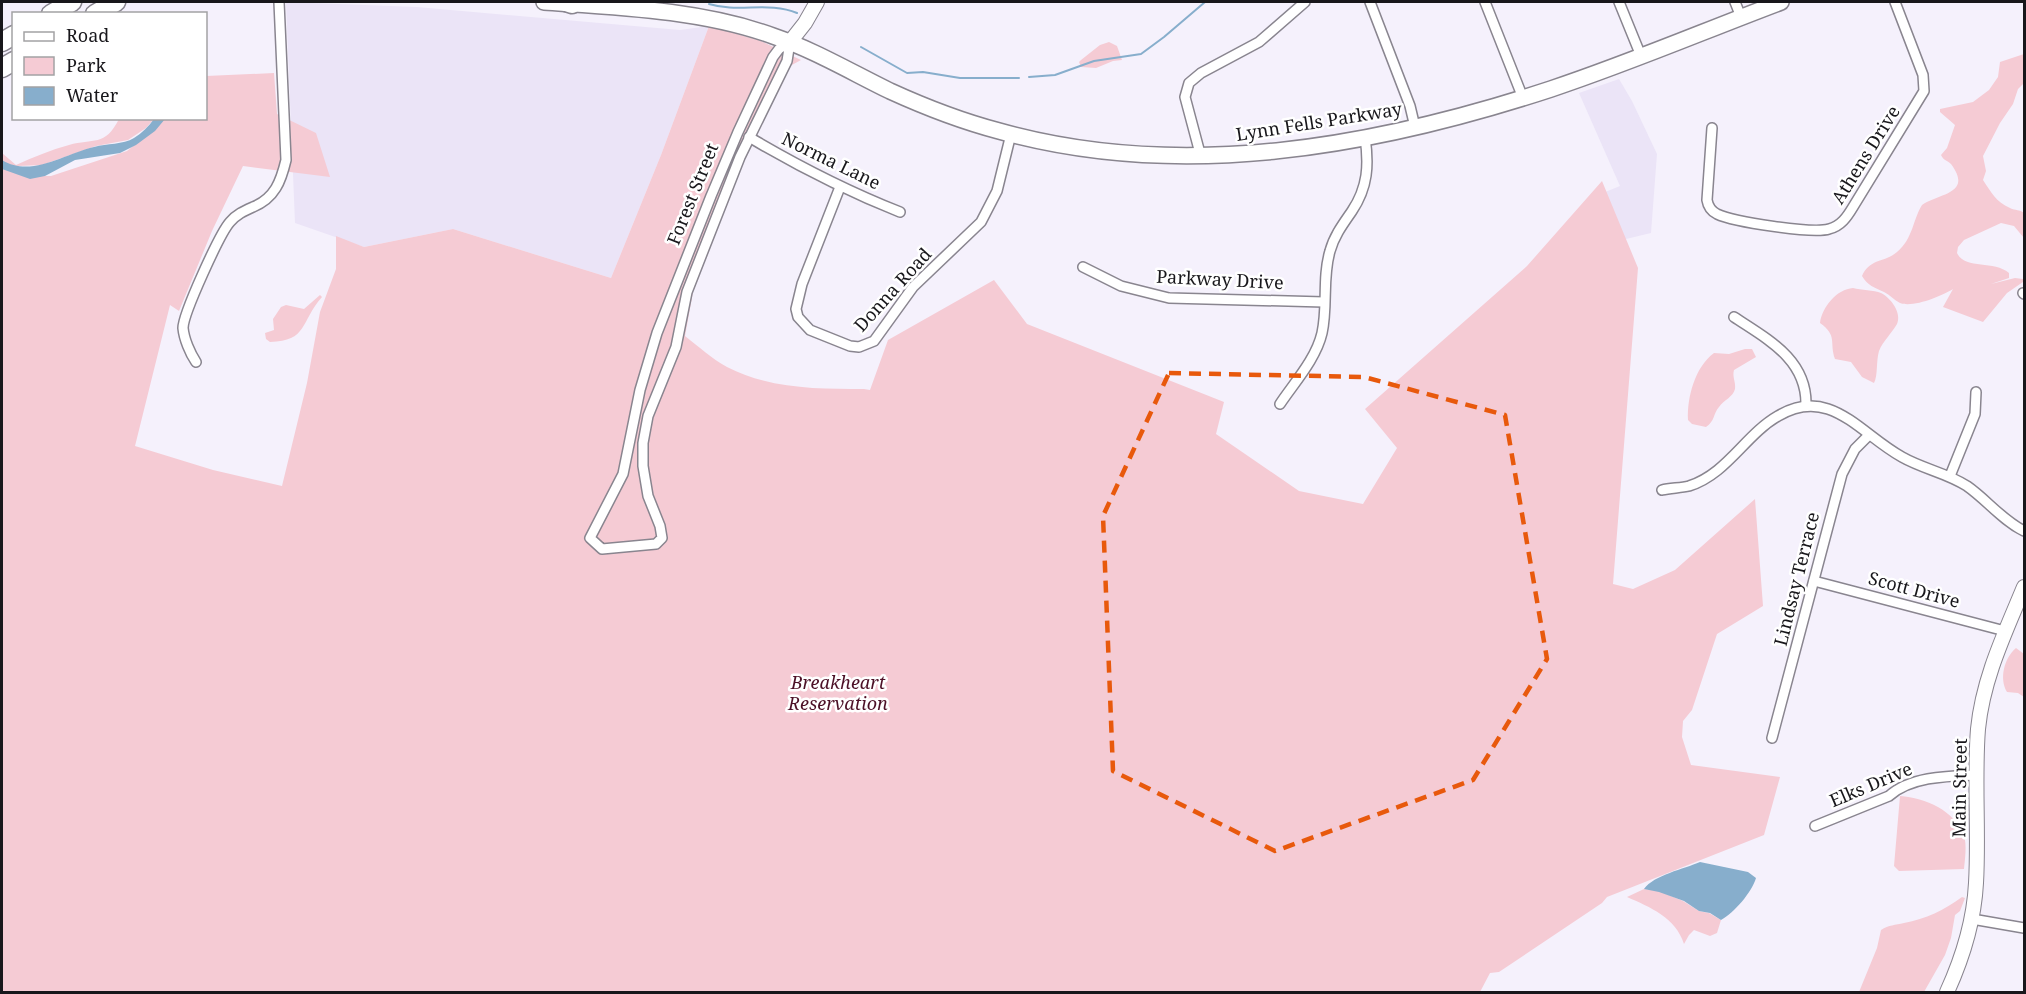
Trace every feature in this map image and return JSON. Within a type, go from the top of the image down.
[{"type":"highway","points":[[54,12],[72,2]]},
{"type":"highway","points":[[98,12],[116,2]]},
{"type":"main road","name":"Lynn Fells Parkway","points":[[544,2],[710,18],[744,26],[790,42],[924,106],[961,120],[1049,144],[1156,157],[1200,157],[1277,151],[1415,127],[1522,98],[1641,56],[1780,2]]},
{"type":"main road","name":"Forest Street","points":[[790,42],[817,2]]},
{"type":"main road","name":"Main Street","points":[[1947,993],[1959,965],[1972,919],[1976,881],[1978,729],[1982,702],[1990,672],[2025,587]]},
{"type":"street","points":[[196,363],[183,325],[188,308],[222,234],[234,217],[270,196],[281,178],[286,160],[279,2]]},
{"type":"street","points":[[1200,157],[1185,97],[1187,86],[1201,73],[1259,42],[1305,2]]},
{"type":"street","points":[[1370,2],[1410,106],[1415,127]]},
{"type":"street","points":[[1485,2],[1522,98]]},
{"type":"street","points":[[1619,2],[1641,56]]},
{"type":"street","points":[[1735,2],[1741,17]]},
{"type":"street","name":"Athens Drive","points":[[1712,128],[1707,200],[1714,213],[1741,220],[1810,230],[1826,230],[1839,225],[1853,207],[1924,91],[1923,75],[1894,2]]},
{"type":"street","name":"Forest Street","points":[[790,42],[787,61],[749,137],[687,292],[676,347],[648,416],[643,454],[648,495],[660,526],[662,538],[656,543],[603,549],[590,538],[623,474],[640,390],[657,333],[738,132],[773,57],[779,49],[790,42]]},
{"type":"street","name":"Donna Road","points":[[840,187],[802,284],[796,309],[798,317],[810,330],[850,346],[860,347],[874,341],[913,287],[981,222],[997,191],[1011,135]]},
{"type":"street","name":"Norma Lane","points":[[749,137],[840,187],[900,212]]},
{"type":"street","points":[[1280,404],[1319,341],[1323,323],[1327,260],[1333,242],[1365,187],[1368,164],[1365,137]]},
{"type":"street","name":"Parkway Drive","points":[[1083,267],[1121,286],[1157,296],[1181,299],[1324,302]]},
{"type":"street","points":[[1734,317],[1788,355],[1802,381],[1806,394],[1806,405]]},
{"type":"street","points":[[647,369],[664,376]]},
{"type":"street","points":[[1950,476],[1975,414],[1976,392]]},
{"type":"street","points":[[1662,490],[1687,486],[1706,478],[1730,461],[1767,423],[1787,411],[1806,405],[1822,407],[1838,413],[1902,458],[1950,476],[1967,486],[2011,524],[2025,531]]},
{"type":"street","name":"Lindsay Terrace","points":[[1772,738],[1842,474],[1855,449],[1869,435]]},
{"type":"street","points":[[628,452],[643,454]]},
{"type":"street","name":"Scott Drive","points":[[1814,581],[2006,631]]},
{"type":"street","name":"Elks Drive","points":[[1815,826],[1889,796],[1897,788],[1935,778],[1977,775]]},
{"type":"street","points":[[1972,919],[2025,928]]},
{"type":"highlighted area","points":[[1169,373],[1364,377],[1505,415],[1547,659],[1473,780],[1275,851],[1113,771],[1103,516]]},
{"type":"shaded area","points":[[286,2],[417,7],[680,30],[709,26],[661,155],[611,278],[453,229],[364,247],[295,223]]},
{"type":"shaded area","points":[[1619,79],[1657,154],[1651,233],[1601,245],[1588,199],[1620,186],[1579,93]]},
{"type":"green space","name":"Breakheart Reservation","points":[[709,26],[761,41],[801,60],[790,66],[745,158],[693,292],[685,336],[727,367],[777,384],[811,388],[870,390],[888,340],[994,280],[1027,324],[1224,402],[1216,434],[1299,491],[1363,504],[1397,448],[1365,409],[1527,266],[1602,181],[1638,268],[1613,584],[1633,589],[1675,570],[1755,499],[1763,606],[1717,634],[1692,710],[1683,721],[1682,737],[1691,765],[1780,777],[1764,835],[1607,897],[1602,903],[1499,972],[1490,973],[1480,992],[2,992],[2,153],[16,165],[62,147],[103,138],[109,134],[118,120],[153,120],[146,128],[128,140],[96,146],[42,165],[18,166],[29,176],[51,176],[127,151],[154,129],[159,120],[207,120],[207,76],[274,73],[277,114],[316,133],[330,177],[243,166],[212,231],[179,311],[170,305],[135,446],[213,470],[282,486],[307,383],[320,312],[336,269],[336,236],[364,247],[453,229],[611,278],[661,155]]},
{"type":"green space","points":[[1109,42],[1117,46],[1122,60],[1096,68],[1081,67],[1079,62],[1081,60],[1100,45]]},
{"type":"green space","points":[[2024,54],[2024,83],[2018,89],[2013,104],[1983,156],[1986,171],[1983,180],[2001,203],[2024,213],[2024,238],[2014,226],[2001,223],[1964,240],[1958,247],[1957,253],[1966,261],[1996,267],[2009,273],[2009,278],[1991,284],[2015,278],[2023,279],[2023,282],[2007,293],[1983,322],[1943,307],[1953,289],[1920,303],[1900,303],[1874,288],[1862,276],[1873,263],[1892,255],[1902,247],[1910,235],[1922,205],[1945,195],[1956,187],[1957,174],[1951,164],[1941,155],[1947,148],[1955,125],[1940,112],[1940,109],[1973,102],[1989,90],[1998,77],[2000,62]]},
{"type":"green space","points":[[1853,288],[1881,293],[1892,302],[1898,315],[1897,324],[1879,351],[1874,383],[1862,377],[1851,362],[1835,359],[1831,336],[1820,323],[1831,300],[1841,292]]},
{"type":"green space","points":[[320,295],[322,297],[297,334],[282,341],[270,342],[266,339],[265,333],[274,330],[273,319],[281,307],[286,305],[304,309]]},
{"type":"green space","points":[[1752,349],[1756,357],[1734,370],[1735,389],[1732,394],[1719,407],[1706,427],[1692,424],[1688,420],[1689,402],[1697,374],[1702,366],[1714,353],[1729,354]]},
{"type":"green space","points":[[2016,648],[2024,654],[2024,697],[2018,693],[2007,692],[2003,681],[2008,657]]},
{"type":"green space","points":[[1900,796],[1920,799],[1938,807],[1953,819],[1965,840],[1964,869],[1899,871],[1894,866]]},
{"type":"green space","points":[[1644,889],[1659,891],[1721,920],[1717,933],[1710,936],[1694,930],[1684,944],[1669,920],[1653,909],[1627,897]]},
{"type":"green space","points":[[1962,897],[1965,898],[1960,911],[1955,915],[1945,955],[1924,992],[1859,992],[1877,948],[1881,930],[1942,910]]},
{"type":"water","points":[[153,120],[164,120],[155,131],[120,153],[75,160],[45,176],[30,179],[2,169],[2,160],[24,167],[36,166],[94,147],[125,142],[148,127]]},
{"type":"water","points":[[1700,862],[1748,872],[1756,878],[1742,902],[1721,920],[1710,913],[1699,911],[1684,901],[1644,889],[1662,876]]},
{"type":"waterway","points":[[1029,77],[1055,75],[1094,61],[1141,54],[1205,2]]},
{"type":"waterway","points":[[709,4],[731,8],[776,8],[797,13]]},
{"type":"waterway","points":[[861,47],[907,73],[923,72],[960,78],[1019,78]]}]
